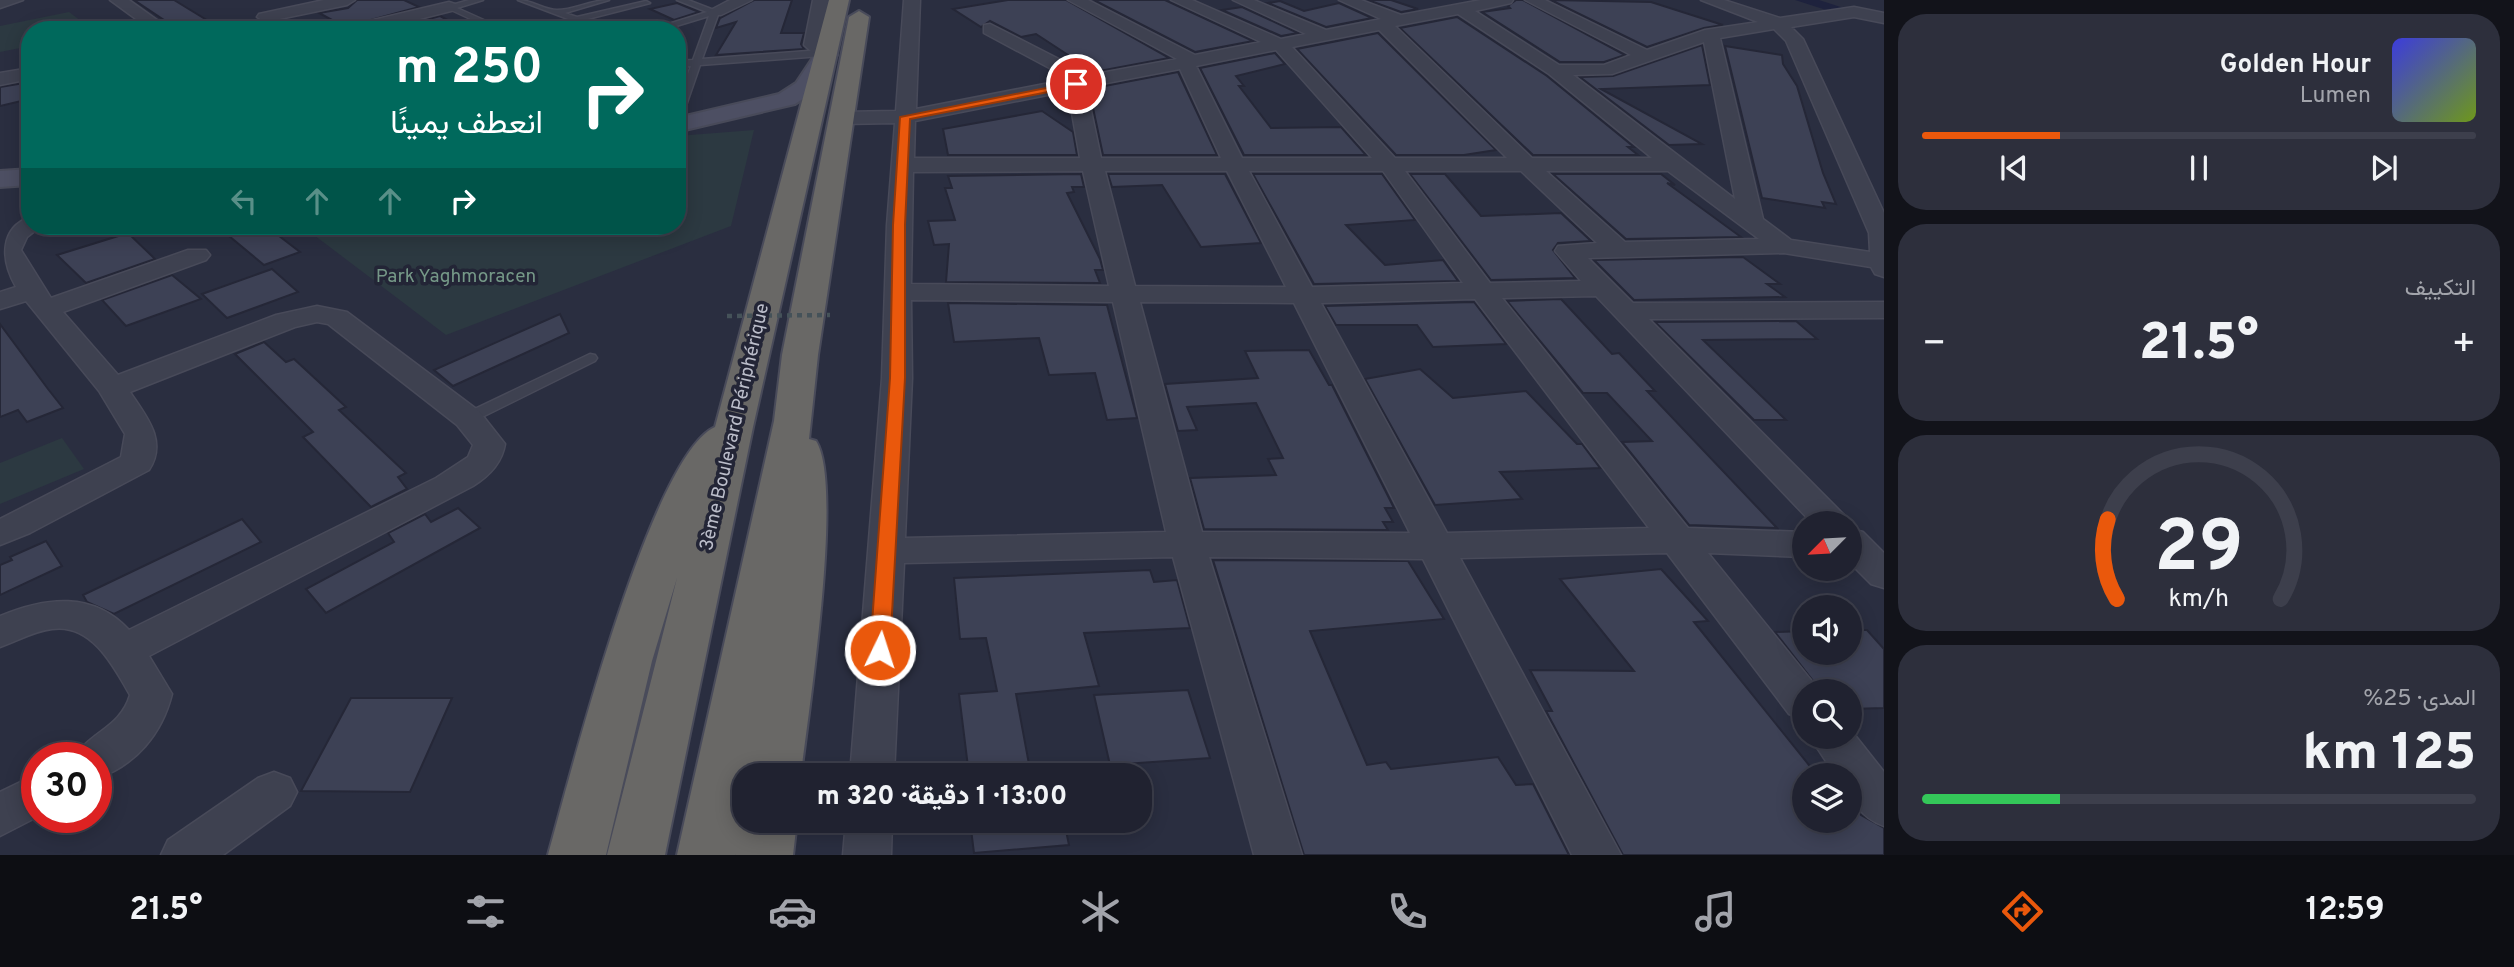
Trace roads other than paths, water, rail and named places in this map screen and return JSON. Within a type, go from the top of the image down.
[{"type":"highway","name":"3ème Boulevard Périphérique","points":[[636,855],[734,427],[823,54],[839,0]]},
{"type":"highway","points":[[706,855],[793,421],[800,355],[862,0]]},
{"type":"highway","points":[[777,763],[803,558],[803,454],[793,421]]},
{"type":"highway","points":[[578,855],[643,607],[692,484],[707,457],[734,427]]},
{"type":"highway","points":[[764,855],[767,833]]},
{"type":"main road","points":[[686,121],[787,100],[804,88],[823,54]]},
{"type":"main road","points":[[686,122],[770,122],[794,131],[804,141]]},
{"type":"main road","points":[[0,179],[21,178]]},
{"type":"street","points":[[0,3],[15,0]]},
{"type":"street","points":[[260,16],[347,0]]},
{"type":"street","points":[[715,12],[744,0]]},
{"type":"street","points":[[821,0],[813,46],[823,54]]},
{"type":"street","points":[[873,763],[897,378],[903,165],[912,0]]},
{"type":"street","points":[[1076,0],[1186,55],[1186,63],[1235,165],[1305,295],[1432,546],[1597,855]]},
{"type":"street","points":[[1179,0],[1281,45],[1389,164],[1483,292],[1792,686]]},
{"type":"street","points":[[1241,0],[1326,36]]},
{"type":"street","points":[[1347,0],[1391,22],[1452,95],[1619,250]]},
{"type":"street","points":[[1412,0],[1453,11],[1555,70],[1673,164],[1784,246]]},
{"type":"street","points":[[842,118],[905,117],[1505,0]]},
{"type":"street","points":[[1534,0],[1644,55]]},
{"type":"street","points":[[1709,0],[1777,23],[1794,38],[1881,233],[1883,265],[1784,246],[1567,251],[1623,311],[1825,511]]},
{"type":"street","points":[[1868,0],[1884,8]]},
{"type":"street","points":[[123,1],[151,21]]},
{"type":"street","points":[[391,21],[449,7]]},
{"type":"street","points":[[1555,70],[1606,70],[1711,34],[1777,23],[1854,12],[1884,18]]},
{"type":"street","points":[[990,29],[1082,83]]},
{"type":"street","points":[[1711,34],[1751,220]]},
{"type":"street","points":[[0,79],[21,75]]},
{"type":"street","points":[[1082,83],[1092,165],[1187,544],[1278,855]]},
{"type":"street","points":[[903,165],[1673,164]]},
{"type":"street","points":[[0,533],[47,512],[99,480],[137,463],[141,434],[112,388],[40,300],[9,250],[16,233],[21,230]]},
{"type":"street","points":[[0,301],[40,300],[197,255]]},
{"type":"street","points":[[898,292],[1305,295],[1604,288]]},
{"type":"street","points":[[1623,311],[1884,310]]},
{"type":"street","points":[[112,388],[286,321],[328,314],[337,318],[468,418],[489,444],[489,454],[477,468],[448,486],[126,650]]},
{"type":"street","points":[[886,551],[1187,544],[1432,546],[1680,540],[1792,544]]},
{"type":"street","points":[[1862,549],[1884,575]]},
{"type":"street","points":[[0,632],[54,613],[76,612],[93,622],[126,650],[151,694],[148,709],[112,751]]},
{"type":"street","points":[[1840,749],[1884,806]]},
{"type":"street","points":[[185,855],[274,792]]},
{"type":"street","points":[[0,815],[21,803]]},
{"type":"street","points":[[867,855],[868,833]]},
{"type":"lane","points":[[449,7],[479,0]]},
{"type":"lane","points":[[522,0],[576,20],[646,3]]},
{"type":"lane","points":[[536,5],[561,0]]},
{"type":"lane","points":[[555,13],[605,0]]},
{"type":"lane","points":[[681,0],[715,12]]},
{"type":"lane","points":[[449,7],[481,21]]},
{"type":"lane","points":[[684,21],[715,12]]},
{"type":"lane","points":[[686,98],[695,63],[715,12]]},
{"type":"lane","points":[[686,64],[823,54]]},
{"type":"lane","points":[[468,418],[590,358]]},
{"type":"waterway","points":[[1802,0],[1848,12]]},
{"type":"park label","name":"Park Yaghmoracen","points":[[456,277]]}]
